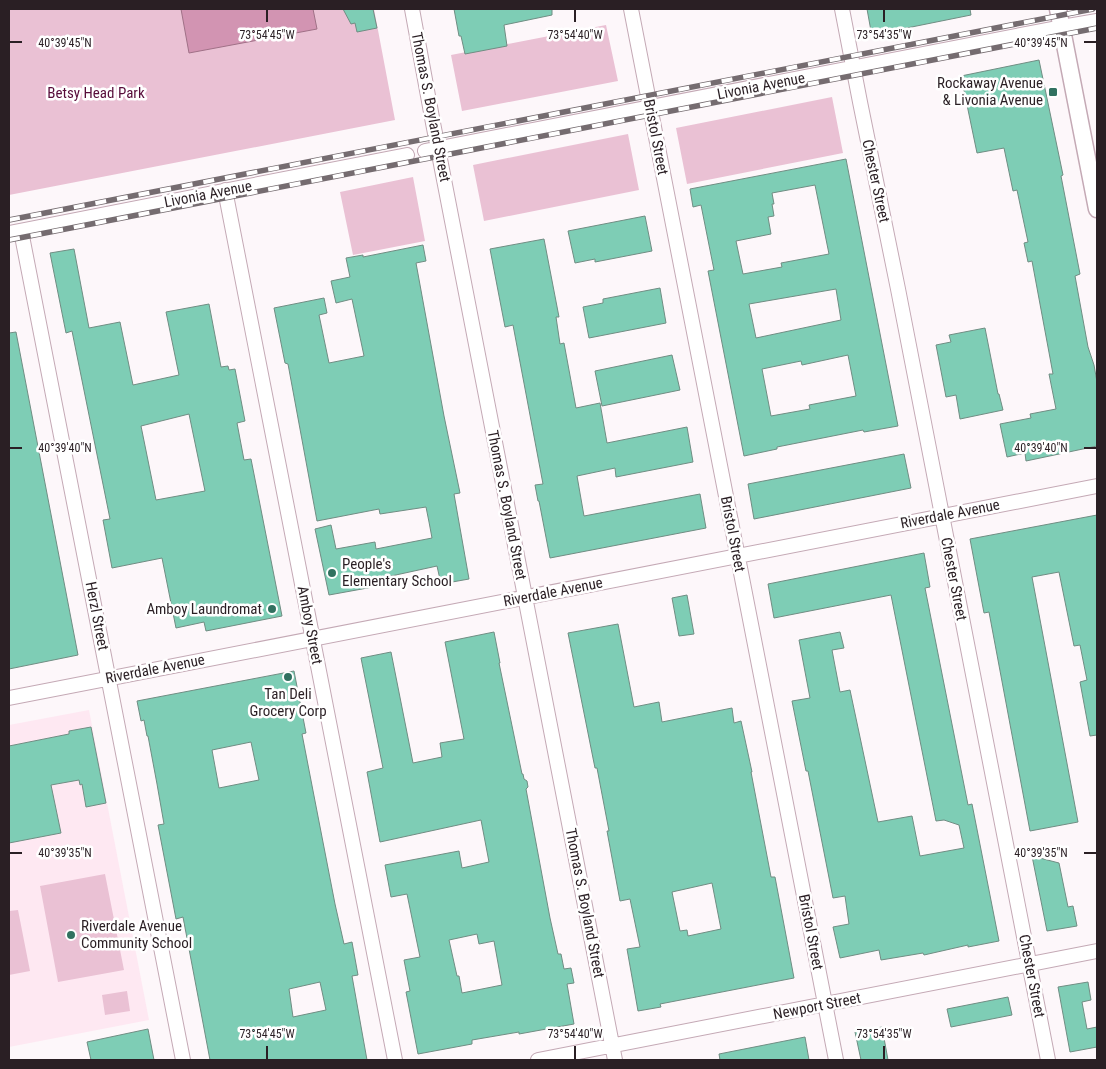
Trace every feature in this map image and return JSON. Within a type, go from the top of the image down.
[{"type":"street","name":"Thomas S. Boyland Street","points":[[412,9],[432,150],[525,598],[615,1060]]},
{"type":"street","name":"Bristol Street","points":[[631,9],[836,1060]]},
{"type":"street","name":"Chester Street","points":[[842,9],[1048,1060]]},
{"type":"street","points":[[1058,9],[1097,209]]},
{"type":"street","name":"Livonia Avenue","points":[[432,150],[1097,21]]},
{"type":"street","name":"Livonia Avenue","points":[[15,232],[407,155]]},
{"type":"street","name":"Amboy Street","points":[[225,190],[395,1060]]},
{"type":"street","name":"Herzl Street","points":[[15,232],[109,679],[183,1060]]},
{"type":"street","name":"Riverdale Avenue","points":[[9,698],[1097,486]]},
{"type":"street","name":"Newport Street","points":[[538,1060],[1097,951]]},
{"type":"shaded area","points":[[181,9],[313,9],[317,29],[189,53]]},
{"type":"shaded area","name":"Riverdale Avenue Community School","points":[[89,710],[149,1020],[9,1047],[9,725]]},
{"type":"green space","name":"Betsy Head Park","points":[[9,9],[374,9],[395,120],[9,195]]},
{"type":"green space","points":[[606,25],[618,81],[462,111],[451,55]]},
{"type":"green space","points":[[832,97],[843,153],[687,184],[676,128]]},
{"type":"green space","points":[[628,134],[639,190],[484,221],[473,165]]},
{"type":"green space","points":[[413,177],[425,241],[353,255],[340,192]]},
{"type":"green space","points":[[105,874],[124,970],[58,982],[40,886]]},
{"type":"green space","points":[[18,910],[30,971],[9,975],[9,911]]},
{"type":"green space","points":[[127,991],[130,1011],[105,1015],[102,995]]},
{"type":"building","points":[[343,9],[373,9],[377,28],[357,32],[355,23],[351,24]]},
{"type":"building","points":[[454,9],[552,9],[552,15],[504,25],[507,46],[465,54],[461,36],[459,36]]},
{"type":"building","points":[[867,9],[970,9],[971,15],[877,34],[871,31]]},
{"type":"building","points":[[1039,60],[1063,175],[1061,176],[1080,274],[1075,276],[1088,347],[1097,382],[1097,446],[1026,461],[1025,453],[1007,457],[1000,424],[1031,418],[1030,414],[1056,409],[1049,374],[1053,374],[1032,261],[1028,262],[1024,243],[1028,242],[1017,190],[1013,191],[1004,148],[977,153],[961,76]]},
{"type":"building","points":[[846,159],[898,426],[864,432],[863,430],[777,447],[777,449],[744,456],[708,271],[714,270],[701,205],[693,207],[690,189]],"holes":[[[815,185],[829,254],[781,263],[782,267],[743,274],[736,241],[771,234],[768,217],[774,216],[772,193]],[[836,289],[841,320],[756,338],[749,304]],[[848,355],[856,396],[809,405],[810,409],[771,416],[762,369],[801,361],[802,365]]]},
{"type":"building","points":[[645,216],[652,251],[595,262],[595,259],[575,263],[568,231]]},
{"type":"building","points":[[544,239],[559,317],[556,317],[560,344],[564,343],[576,408],[600,403],[607,443],[687,427],[693,462],[616,477],[615,468],[577,476],[584,516],[700,494],[706,528],[550,558],[535,485],[543,484],[513,325],[505,327],[490,249]]},
{"type":"building","points":[[423,245],[426,261],[416,263],[460,493],[454,494],[469,579],[441,584],[437,566],[382,578],[384,585],[329,595],[315,529],[331,525],[336,549],[375,542],[376,549],[432,538],[429,522],[426,507],[380,514],[379,509],[317,521],[288,364],[285,363],[274,308],[324,298],[327,313],[319,315],[329,363],[364,356],[352,299],[336,303],[331,281],[350,277],[346,258],[363,255],[363,257]]},
{"type":"building","points":[[74,249],[89,328],[120,322],[133,385],[179,375],[166,312],[209,304],[221,367],[228,366],[229,370],[235,369],[245,421],[237,423],[244,460],[251,459],[282,616],[206,631],[204,622],[176,628],[162,558],[112,568],[103,520],[110,519],[72,331],[66,333],[50,253]],"holes":[[[189,414],[205,491],[156,500],[141,426]]]},
{"type":"building","points":[[660,288],[666,323],[589,338],[583,307],[603,303],[603,299]]},
{"type":"building","points":[[985,328],[1003,410],[960,419],[956,395],[946,397],[936,345],[951,342],[949,335]]},
{"type":"building","points":[[16,332],[78,655],[9,669],[9,333]]},
{"type":"building","points":[[672,355],[680,390],[602,406],[595,371]]},
{"type":"building","points":[[904,454],[911,488],[754,519],[748,484]]},
{"type":"building","points":[[1097,515],[1097,735],[1090,736],[1080,682],[1087,680],[1080,645],[1074,646],[1059,572],[1032,577],[1078,822],[1030,831],[989,612],[984,613],[970,539]]},
{"type":"building","points":[[924,553],[930,587],[925,588],[968,805],[972,804],[999,941],[968,947],[968,945],[924,955],[923,953],[881,960],[879,950],[840,958],[833,927],[849,924],[845,896],[833,898],[792,701],[810,698],[799,640],[840,632],[844,648],[832,650],[840,692],[850,690],[878,822],[912,816],[920,856],[964,848],[959,825],[944,820],[936,821],[891,595],[774,618],[768,584]]},
{"type":"building","points":[[687,595],[694,634],[679,636],[672,598]]},
{"type":"building","points":[[618,624],[634,707],[659,702],[662,722],[732,708],[734,723],[741,721],[771,877],[775,877],[794,978],[660,1004],[661,1007],[638,1011],[627,949],[640,947],[630,899],[620,901],[597,768],[595,768],[568,633]],"holes":[[[712,883],[721,929],[688,936],[687,930],[680,931],[672,892]]]},
{"type":"building","points":[[494,632],[522,774],[527,781],[528,787],[526,789],[558,954],[561,954],[564,969],[571,968],[574,983],[567,984],[574,1024],[472,1040],[472,1044],[418,1054],[406,992],[410,991],[404,960],[420,957],[407,894],[391,897],[385,865],[459,851],[462,868],[489,862],[481,820],[380,842],[367,772],[383,768],[361,658],[391,652],[413,763],[442,757],[440,743],[464,739],[445,642]],"holes":[[[477,934],[479,944],[494,941],[502,985],[462,993],[449,940]]]},
{"type":"building","points":[[294,671],[306,733],[302,734],[335,904],[344,944],[352,942],[358,975],[352,976],[367,1060],[210,1060],[183,917],[176,919],[158,825],[164,824],[157,784],[148,736],[144,720],[141,721],[137,701]],"holes":[[[251,742],[259,780],[219,788],[212,750]],[[320,982],[326,1010],[293,1017],[289,989]]]},
{"type":"building","points":[[91,727],[106,803],[86,807],[82,784],[80,785],[79,780],[51,785],[61,833],[9,843],[9,746],[69,734],[69,731]]},
{"type":"building","points":[[1032,856],[1059,863],[1068,907],[1073,906],[1077,926],[1047,931]]},
{"type":"building","points":[[1088,982],[1091,1000],[1082,1002],[1087,1029],[1097,1027],[1097,1047],[1070,1052],[1058,987]]},
{"type":"building","points":[[1008,997],[1012,1015],[951,1027],[947,1009]]},
{"type":"building","points":[[882,1027],[888,1060],[861,1060],[855,1032]]},
{"type":"building","points":[[148,1029],[154,1060],[91,1060],[87,1042]]},
{"type":"building","points":[[805,1037],[809,1060],[720,1060],[719,1054]]},
{"type":"railway","points":[[9,220],[1093,9]]},
{"type":"railway","points":[[9,240],[1097,28]]},
{"type":"place","name":"Rockaway Avenue & Livonia Avenue","points":[[1053,92]]},
{"type":"place","name":"People's Elementary School","points":[[332,573]]},
{"type":"place","name":"Amboy Laundromat","points":[[272,609]]},
{"type":"place","name":"Tan Deli Grocery Corp","points":[[288,677]]},
{"type":"place","name":"Riverdale Avenue Community School","points":[[71,935]]}]
